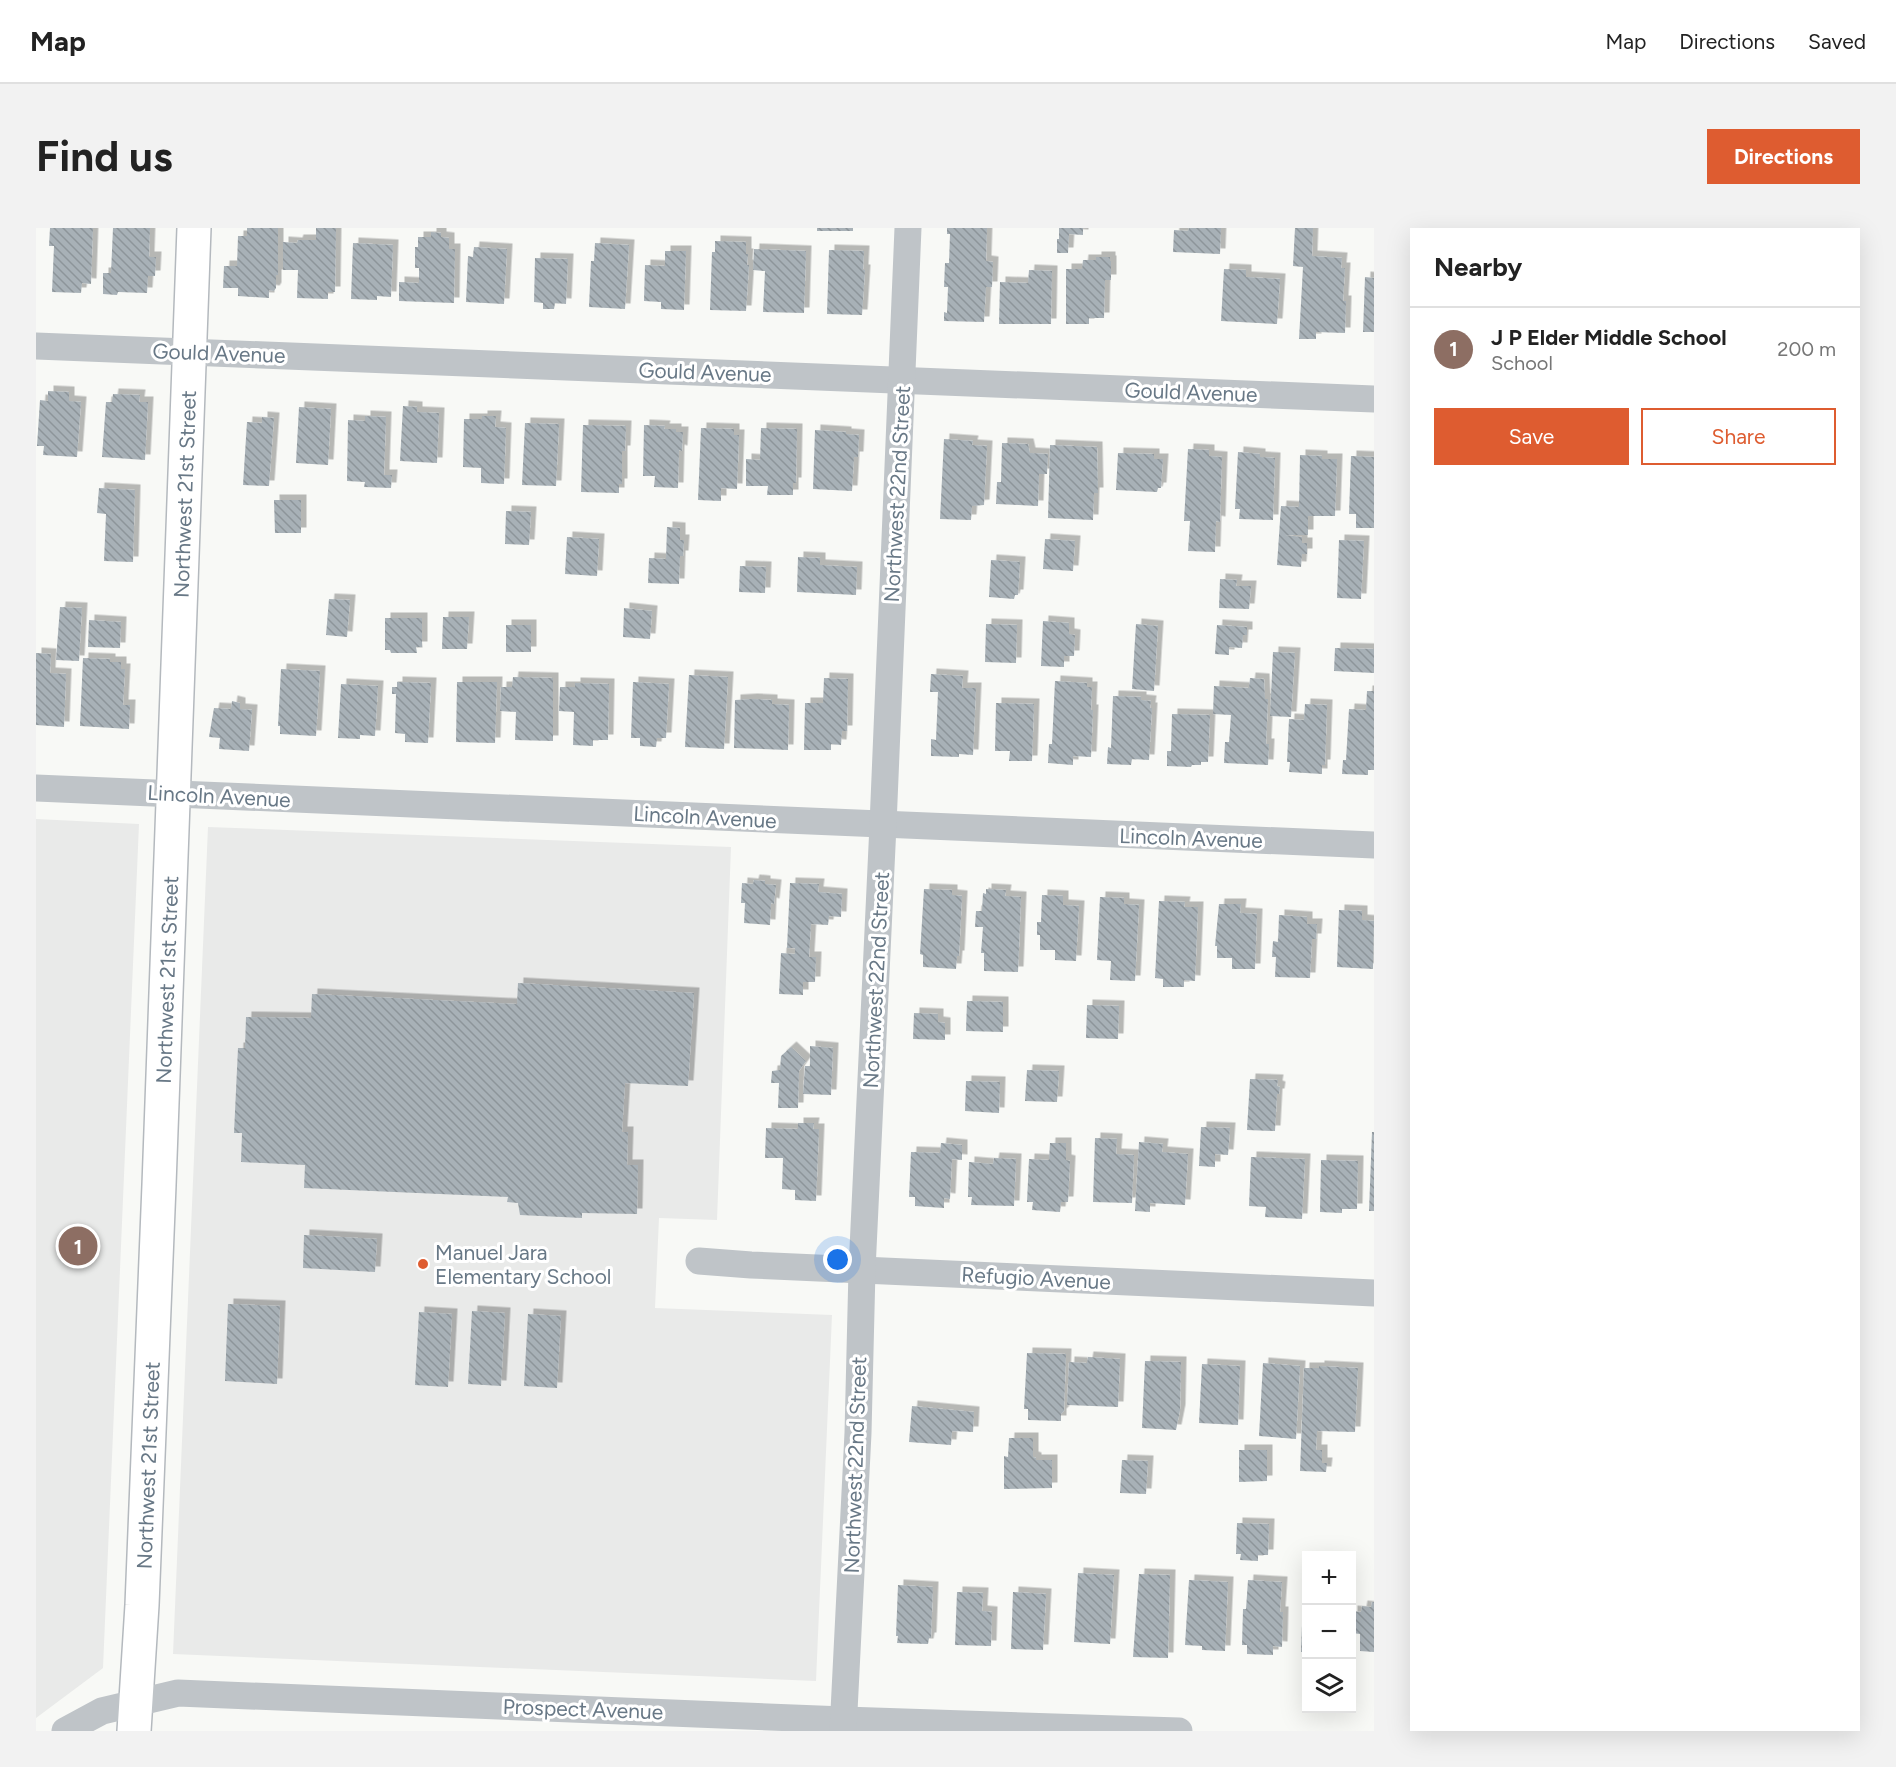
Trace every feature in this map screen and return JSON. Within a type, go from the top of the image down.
[{"type":"street","name":"Northwest 21st Street","points":[[135,1716],[158,1208],[194,228]]},
{"type":"street","name":"Northwest 22nd Street","points":[[843,1725],[858,1433],[862,1270],[908,228]]},
{"type":"street","name":"Gould Avenue","points":[[36,346],[1374,399]]},
{"type":"street","name":"Lincoln Avenue","points":[[36,788],[1374,845]]},
{"type":"street","name":"Refugio Avenue","points":[[699,1261],[1374,1293]]},
{"type":"street","name":"Prospect Avenue","points":[[65,1731],[102,1711],[135,1716],[178,1693],[843,1725],[1179,1731]]},
{"type":"shaded area","points":[[36,819],[139,824],[103,1668],[36,1718]]},
{"type":"shaded area","name":"Manuel Jara Elementary School","points":[[208,827],[731,847],[717,1220],[659,1218],[655,1308],[832,1315],[816,1681],[173,1654]]},
{"type":"building","points":[[50,228],[93,228],[91,284],[82,283],[81,293],[52,292],[54,246],[49,246]]},
{"type":"building","points":[[113,228],[150,228],[149,257],[156,257],[155,276],[148,276],[147,293],[103,294],[103,273],[111,273]]},
{"type":"building","points":[[247,228],[278,228],[278,275],[276,275],[276,288],[274,291],[269,290],[269,298],[238,296],[238,288],[223,288],[224,266],[237,266],[238,236],[247,236]]},
{"type":"building","points":[[316,228],[336,228],[335,292],[328,292],[328,299],[297,298],[298,270],[283,270],[283,242],[297,243],[298,240],[316,240]]},
{"type":"building","points":[[817,228],[853,228],[853,231],[817,231]]},
{"type":"building","points":[[947,228],[987,228],[986,261],[993,262],[992,287],[986,287],[984,322],[944,321],[944,312],[947,313],[948,287],[944,287],[945,263],[949,263],[950,234],[947,234]]},
{"type":"building","points":[[1059,228],[1083,228],[1083,235],[1069,234],[1068,253],[1057,253]]},
{"type":"building","points":[[1189,228],[1221,228],[1220,254],[1173,252],[1174,230],[1188,231]]},
{"type":"building","points":[[1295,228],[1313,228],[1312,256],[1342,258],[1341,268],[1345,268],[1343,301],[1346,301],[1345,333],[1316,332],[1316,339],[1299,339],[1303,267],[1293,266]]},
{"type":"building","points":[[431,232],[441,233],[441,237],[449,238],[449,249],[455,249],[454,303],[399,301],[399,282],[419,283],[419,268],[415,268],[415,247],[418,247],[418,237],[431,237]]},
{"type":"building","points":[[715,241],[746,242],[747,265],[749,265],[746,311],[710,310],[712,252],[715,252]]},
{"type":"building","points":[[353,243],[393,245],[391,297],[377,296],[377,300],[351,299]]},
{"type":"building","points":[[595,243],[629,245],[625,309],[589,307],[591,261],[594,261]]},
{"type":"building","points":[[474,247],[507,249],[504,304],[466,302],[468,256],[473,257]]},
{"type":"building","points":[[754,249],[806,251],[804,313],[763,312],[765,271],[753,270]]},
{"type":"building","points":[[829,250],[864,251],[862,315],[827,314]]},
{"type":"building","points":[[665,251],[686,251],[684,310],[661,309],[661,302],[644,301],[645,265],[665,266]]},
{"type":"building","points":[[1096,257],[1110,257],[1111,261],[1111,280],[1105,280],[1104,318],[1089,318],[1089,324],[1066,324],[1066,269],[1082,269],[1083,260],[1096,260]]},
{"type":"building","points":[[535,258],[568,259],[566,304],[555,303],[554,309],[543,309],[543,303],[534,302]]},
{"type":"building","points":[[1224,269],[1246,270],[1246,277],[1280,279],[1277,324],[1221,321]]},
{"type":"building","points":[[1029,270],[1052,271],[1051,324],[999,324],[1000,282],[1028,283]]},
{"type":"building","points":[[1365,277],[1374,278],[1374,332],[1363,332]]},
{"type":"building","points":[[48,391],[69,392],[69,401],[81,402],[77,457],[43,455],[44,446],[37,446],[40,400],[48,401]]},
{"type":"building","points":[[113,394],[140,395],[139,402],[148,402],[145,460],[102,457],[106,402],[112,402]]},
{"type":"building","points":[[403,406],[417,407],[417,412],[439,413],[437,463],[400,461]]},
{"type":"building","points":[[299,407],[331,409],[328,465],[296,463]]},
{"type":"building","points":[[365,416],[386,417],[384,475],[392,475],[391,488],[364,487],[365,482],[347,481],[348,420],[365,421]]},
{"type":"building","points":[[482,416],[496,416],[495,427],[506,428],[504,484],[481,483],[481,468],[463,467],[464,419],[482,419]]},
{"type":"building","points":[[262,417],[274,418],[269,486],[243,485],[247,422],[262,423]]},
{"type":"building","points":[[525,423],[559,424],[556,486],[522,485]]},
{"type":"building","points":[[583,425],[626,426],[625,451],[622,451],[622,484],[619,484],[619,493],[581,492]]},
{"type":"building","points":[[644,425],[665,426],[664,429],[676,429],[676,432],[683,432],[682,451],[679,450],[678,488],[654,487],[655,476],[643,476]]},
{"type":"building","points":[[701,428],[734,429],[734,435],[739,435],[737,489],[721,488],[721,501],[698,500]]},
{"type":"building","points":[[761,428],[797,429],[796,483],[793,483],[793,495],[767,495],[768,486],[746,486],[746,459],[760,460]]},
{"type":"building","points":[[815,430],[859,435],[858,457],[854,457],[852,491],[813,489]]},
{"type":"building","points":[[944,439],[973,441],[972,445],[987,446],[984,505],[972,506],[971,520],[940,519]]},
{"type":"building","points":[[1002,443],[1028,444],[1030,453],[1048,454],[1047,474],[1039,474],[1038,506],[996,504],[997,482],[1001,482]]},
{"type":"building","points":[[1050,445],[1097,447],[1098,493],[1094,493],[1093,520],[1048,518]]},
{"type":"building","points":[[1188,449],[1209,450],[1209,456],[1222,457],[1220,522],[1216,521],[1215,552],[1188,551],[1190,521],[1184,521]]},
{"type":"building","points":[[1238,452],[1275,458],[1273,520],[1239,519],[1240,509],[1235,509]]},
{"type":"building","points":[[1118,453],[1154,454],[1154,459],[1163,459],[1161,488],[1158,488],[1157,492],[1116,490]]},
{"type":"building","points":[[1300,455],[1337,459],[1335,516],[1308,516],[1308,535],[1285,535],[1302,537],[1302,543],[1307,543],[1307,554],[1302,554],[1301,567],[1277,565],[1281,506],[1299,507]]},
{"type":"building","points":[[1351,456],[1374,457],[1374,528],[1356,528],[1356,514],[1349,514]]},
{"type":"building","points":[[99,488],[135,490],[133,562],[104,561],[106,514],[97,513]]},
{"type":"building","points":[[274,500],[301,500],[301,533],[275,533]]},
{"type":"building","points":[[506,511],[531,512],[529,545],[505,544]]},
{"type":"building","points":[[667,527],[680,528],[680,540],[684,540],[683,556],[680,556],[679,584],[648,583],[649,558],[666,559]]},
{"type":"building","points":[[567,537],[599,539],[597,576],[565,574]]},
{"type":"building","points":[[1045,539],[1075,541],[1073,571],[1043,569]]},
{"type":"building","points":[[1339,540],[1364,541],[1361,599],[1337,598]]},
{"type":"building","points":[[798,557],[820,558],[820,565],[857,567],[856,595],[797,592]]},
{"type":"building","points":[[991,560],[1020,562],[1018,595],[1015,595],[1014,599],[989,597]]},
{"type":"building","points":[[740,566],[766,567],[765,593],[739,592]]},
{"type":"building","points":[[1220,579],[1237,580],[1236,586],[1251,586],[1249,609],[1219,608]]},
{"type":"building","points":[[329,599],[350,600],[347,637],[326,635]]},
{"type":"building","points":[[60,607],[82,608],[79,661],[56,660]]},
{"type":"building","points":[[624,608],[652,611],[650,639],[623,637]]},
{"type":"building","points":[[443,617],[469,617],[467,649],[442,649]]},
{"type":"building","points":[[385,618],[422,618],[422,647],[416,647],[417,653],[391,653],[390,650],[385,650]]},
{"type":"building","points":[[89,620],[121,622],[120,648],[88,647]]},
{"type":"building","points":[[1043,621],[1069,623],[1069,634],[1075,635],[1074,656],[1064,656],[1064,667],[1041,666]]},
{"type":"building","points":[[986,624],[1017,625],[1016,663],[985,662]]},
{"type":"building","points":[[1136,624],[1158,626],[1154,691],[1132,689]]},
{"type":"building","points":[[506,625],[531,625],[531,652],[506,652]]},
{"type":"building","points":[[1217,625],[1247,627],[1247,635],[1243,635],[1242,648],[1229,647],[1229,655],[1215,654]]},
{"type":"building","points":[[1335,648],[1374,649],[1374,673],[1334,671]]},
{"type":"building","points":[[1273,652],[1295,653],[1291,717],[1270,716]]},
{"type":"building","points":[[36,653],[51,654],[50,673],[66,674],[64,727],[36,725]]},
{"type":"building","points":[[83,658],[110,659],[110,662],[121,662],[121,669],[125,669],[123,705],[130,705],[129,729],[80,726]]},
{"type":"building","points":[[281,669],[320,671],[316,736],[280,734],[280,726],[278,726]]},
{"type":"building","points":[[931,674],[963,676],[962,688],[976,688],[973,755],[931,756],[931,739],[936,740],[938,692],[930,692]]},
{"type":"building","points":[[689,675],[728,677],[724,749],[685,747]]},
{"type":"building","points":[[513,677],[553,678],[553,741],[515,740],[516,712],[500,711],[501,687],[512,687]]},
{"type":"building","points":[[824,678],[848,679],[847,731],[842,731],[841,745],[831,744],[831,750],[804,750],[805,703],[823,703]]},
{"type":"building","points":[[1250,678],[1264,679],[1265,699],[1268,699],[1266,744],[1269,744],[1268,765],[1224,763],[1225,742],[1229,742],[1231,715],[1213,714],[1214,686],[1249,688]]},
{"type":"building","points":[[1055,681],[1087,683],[1087,687],[1092,687],[1091,757],[1073,756],[1073,765],[1048,763],[1049,744],[1052,744]]},
{"type":"building","points":[[397,682],[431,683],[428,743],[405,742],[405,734],[395,733],[396,694],[392,694],[392,687],[397,687]]},
{"type":"building","points":[[457,682],[497,682],[495,743],[456,742]]},
{"type":"building","points":[[633,682],[669,684],[666,738],[657,738],[656,747],[640,746],[640,738],[631,738]]},
{"type":"building","points":[[575,683],[609,684],[608,740],[593,740],[593,746],[573,745],[574,712],[559,711],[560,687],[575,687]]},
{"type":"building","points":[[341,684],[378,686],[375,736],[360,735],[360,739],[338,738]]},
{"type":"building","points":[[1367,691],[1374,691],[1374,770],[1368,770],[1368,775],[1342,774],[1343,760],[1346,760],[1349,709],[1366,710]]},
{"type":"building","points":[[1113,696],[1141,697],[1141,700],[1151,701],[1149,760],[1132,759],[1131,765],[1107,764],[1108,747],[1111,748]]},
{"type":"building","points":[[735,700],[772,700],[772,704],[789,705],[788,750],[734,748]]},
{"type":"building","points":[[232,701],[240,703],[240,709],[252,710],[249,751],[219,749],[220,738],[209,737],[214,708],[231,709]]},
{"type":"building","points":[[996,703],[1034,704],[1032,761],[1009,761],[1010,751],[995,751]]},
{"type":"building","points":[[1305,704],[1327,705],[1325,765],[1322,765],[1322,774],[1289,772],[1290,762],[1287,762],[1289,719],[1304,720]]},
{"type":"building","points":[[1172,714],[1210,715],[1208,762],[1201,762],[1201,765],[1191,767],[1167,766],[1167,751],[1171,751]]},
{"type":"building","points":[[754,880],[776,885],[774,904],[771,903],[770,925],[744,923],[745,903],[741,903],[742,883],[753,884]]},
{"type":"building","points":[[790,883],[819,884],[818,892],[842,894],[841,917],[829,916],[828,925],[811,924],[809,957],[816,957],[815,982],[803,982],[803,995],[779,994],[781,953],[795,954],[795,948],[787,948]]},
{"type":"building","points":[[924,889],[952,890],[952,895],[962,896],[959,956],[957,956],[956,969],[923,967],[923,955],[920,954]]},
{"type":"building","points":[[986,889],[1006,890],[1005,896],[1021,897],[1018,972],[984,971],[984,953],[981,953],[983,927],[975,927],[976,911],[982,911],[983,893],[986,894]]},
{"type":"building","points":[[1042,895],[1063,896],[1063,905],[1079,906],[1076,961],[1055,960],[1055,950],[1040,950],[1037,922],[1041,922]]},
{"type":"building","points":[[1100,897],[1124,898],[1124,904],[1139,905],[1135,981],[1110,980],[1111,961],[1097,960]]},
{"type":"building","points":[[1159,901],[1185,902],[1184,907],[1198,907],[1195,981],[1184,980],[1184,987],[1163,987],[1163,979],[1155,978]]},
{"type":"building","points":[[1219,904],[1241,904],[1240,913],[1257,914],[1255,969],[1232,969],[1232,958],[1217,958],[1217,946],[1215,946]]},
{"type":"building","points":[[1339,910],[1362,911],[1362,920],[1374,921],[1373,969],[1337,967]]},
{"type":"building","points":[[1279,915],[1307,917],[1307,924],[1317,924],[1316,939],[1312,939],[1310,978],[1275,977],[1276,957],[1272,957],[1273,941],[1278,942]]},
{"type":"building","points":[[518,983],[694,993],[688,1086],[625,1083],[622,1132],[628,1132],[627,1165],[638,1165],[637,1214],[582,1213],[582,1218],[520,1215],[518,1203],[507,1202],[508,1197],[304,1188],[305,1165],[241,1162],[242,1133],[234,1133],[238,1048],[245,1048],[246,1017],[311,1018],[312,994],[517,1004]]},
{"type":"building","points":[[967,1001],[1003,1002],[1003,1032],[966,1031]]},
{"type":"building","points":[[1087,1005],[1119,1006],[1118,1039],[1086,1038]]},
{"type":"building","points":[[914,1013],[938,1014],[938,1022],[945,1023],[945,1040],[913,1039]]},
{"type":"building","points":[[810,1046],[833,1048],[831,1095],[803,1094],[805,1066],[810,1066]]},
{"type":"building","points":[[791,1047],[806,1061],[799,1071],[798,1108],[778,1108],[779,1083],[771,1083],[772,1071],[780,1070],[781,1056]]},
{"type":"building","points":[[1027,1070],[1059,1071],[1057,1102],[1025,1101]]},
{"type":"building","points":[[1250,1079],[1278,1080],[1277,1086],[1280,1087],[1279,1094],[1277,1094],[1275,1131],[1247,1130]]},
{"type":"building","points":[[966,1081],[1000,1082],[999,1113],[965,1111]]},
{"type":"building","points":[[798,1123],[814,1123],[813,1129],[819,1129],[816,1201],[795,1200],[795,1190],[782,1189],[783,1158],[765,1158],[766,1128],[798,1129]]},
{"type":"building","points":[[1201,1127],[1230,1128],[1228,1155],[1215,1154],[1215,1167],[1199,1166]]},
{"type":"building","points":[[1372,1132],[1374,1132],[1374,1211],[1369,1211]]},
{"type":"building","points":[[1095,1138],[1117,1139],[1116,1154],[1134,1155],[1132,1203],[1093,1202]]},
{"type":"building","points":[[1139,1142],[1163,1144],[1162,1152],[1188,1154],[1185,1205],[1150,1203],[1150,1212],[1135,1211]]},
{"type":"building","points":[[941,1143],[962,1145],[962,1160],[952,1159],[950,1199],[944,1198],[944,1208],[915,1206],[915,1197],[909,1197],[911,1152],[940,1153]]},
{"type":"building","points":[[1050,1143],[1066,1143],[1066,1160],[1070,1161],[1068,1202],[1061,1202],[1060,1212],[1032,1210],[1033,1202],[1027,1202],[1029,1159],[1049,1160]]},
{"type":"building","points":[[1251,1157],[1305,1159],[1302,1219],[1265,1217],[1266,1207],[1249,1206]]},
{"type":"building","points":[[994,1158],[1016,1159],[1014,1206],[971,1205],[972,1197],[968,1197],[969,1162],[993,1164]]},
{"type":"building","points":[[1321,1160],[1358,1161],[1357,1209],[1342,1209],[1342,1213],[1320,1212]]},
{"type":"building","points":[[304,1235],[377,1239],[375,1272],[303,1268]]},
{"type":"building","points":[[228,1304],[280,1306],[277,1384],[225,1381]]},
{"type":"building","points":[[472,1311],[505,1313],[501,1386],[468,1384]]},
{"type":"building","points":[[419,1312],[452,1314],[448,1387],[415,1385]]},
{"type":"building","points":[[528,1314],[561,1316],[557,1388],[524,1386]]},
{"type":"building","points":[[1027,1353],[1066,1354],[1064,1411],[1061,1414],[1061,1421],[1028,1420],[1028,1409],[1024,1409]]},
{"type":"building","points":[[1088,1357],[1120,1359],[1118,1407],[1067,1405],[1069,1362],[1087,1363]]},
{"type":"building","points":[[1145,1361],[1181,1362],[1180,1410],[1176,1430],[1142,1428]]},
{"type":"building","points":[[1263,1363],[1300,1366],[1296,1439],[1259,1436]]},
{"type":"building","points":[[1202,1364],[1240,1366],[1238,1425],[1199,1423]]},
{"type":"building","points":[[1319,1366],[1358,1368],[1355,1432],[1317,1431],[1316,1450],[1322,1450],[1322,1463],[1327,1463],[1326,1472],[1300,1471],[1304,1368],[1319,1368]]},
{"type":"building","points":[[912,1406],[974,1412],[973,1432],[952,1431],[951,1445],[909,1442]]},
{"type":"building","points":[[1009,1438],[1033,1438],[1033,1457],[1036,1460],[1052,1460],[1052,1488],[1004,1489],[1004,1456],[1008,1457]]},
{"type":"building","points":[[1239,1450],[1267,1450],[1267,1481],[1239,1482]]},
{"type":"building","points":[[1122,1460],[1148,1461],[1146,1494],[1120,1493]]},
{"type":"building","points":[[1237,1523],[1269,1524],[1268,1555],[1258,1555],[1258,1561],[1240,1560],[1241,1554],[1236,1554]]},
{"type":"building","points":[[1078,1573],[1114,1575],[1110,1644],[1074,1642]]},
{"type":"building","points":[[1139,1574],[1170,1575],[1168,1658],[1133,1657]]},
{"type":"building","points":[[1189,1580],[1228,1582],[1225,1651],[1202,1650],[1202,1646],[1185,1645]]},
{"type":"building","points":[[1248,1580],[1282,1582],[1280,1612],[1283,1612],[1282,1647],[1273,1646],[1273,1655],[1247,1654],[1247,1645],[1242,1645],[1243,1609],[1246,1609]]},
{"type":"building","points":[[898,1585],[933,1587],[931,1638],[928,1644],[897,1643]]},
{"type":"building","points":[[957,1592],[983,1593],[982,1611],[992,1612],[991,1646],[955,1645]]},
{"type":"building","points":[[1013,1592],[1046,1594],[1043,1650],[1011,1649]]},
{"type":"building","points":[[1374,1602],[1374,1652],[1360,1651],[1360,1634],[1356,1634],[1356,1611],[1361,1612],[1362,1606],[1371,1607]]},
{"type":"place","name":"J P Elder Middle School","points":[[78,1246]]},
{"type":"place","name":"Manuel Jara Elementary School","points":[[423,1264]]}]
